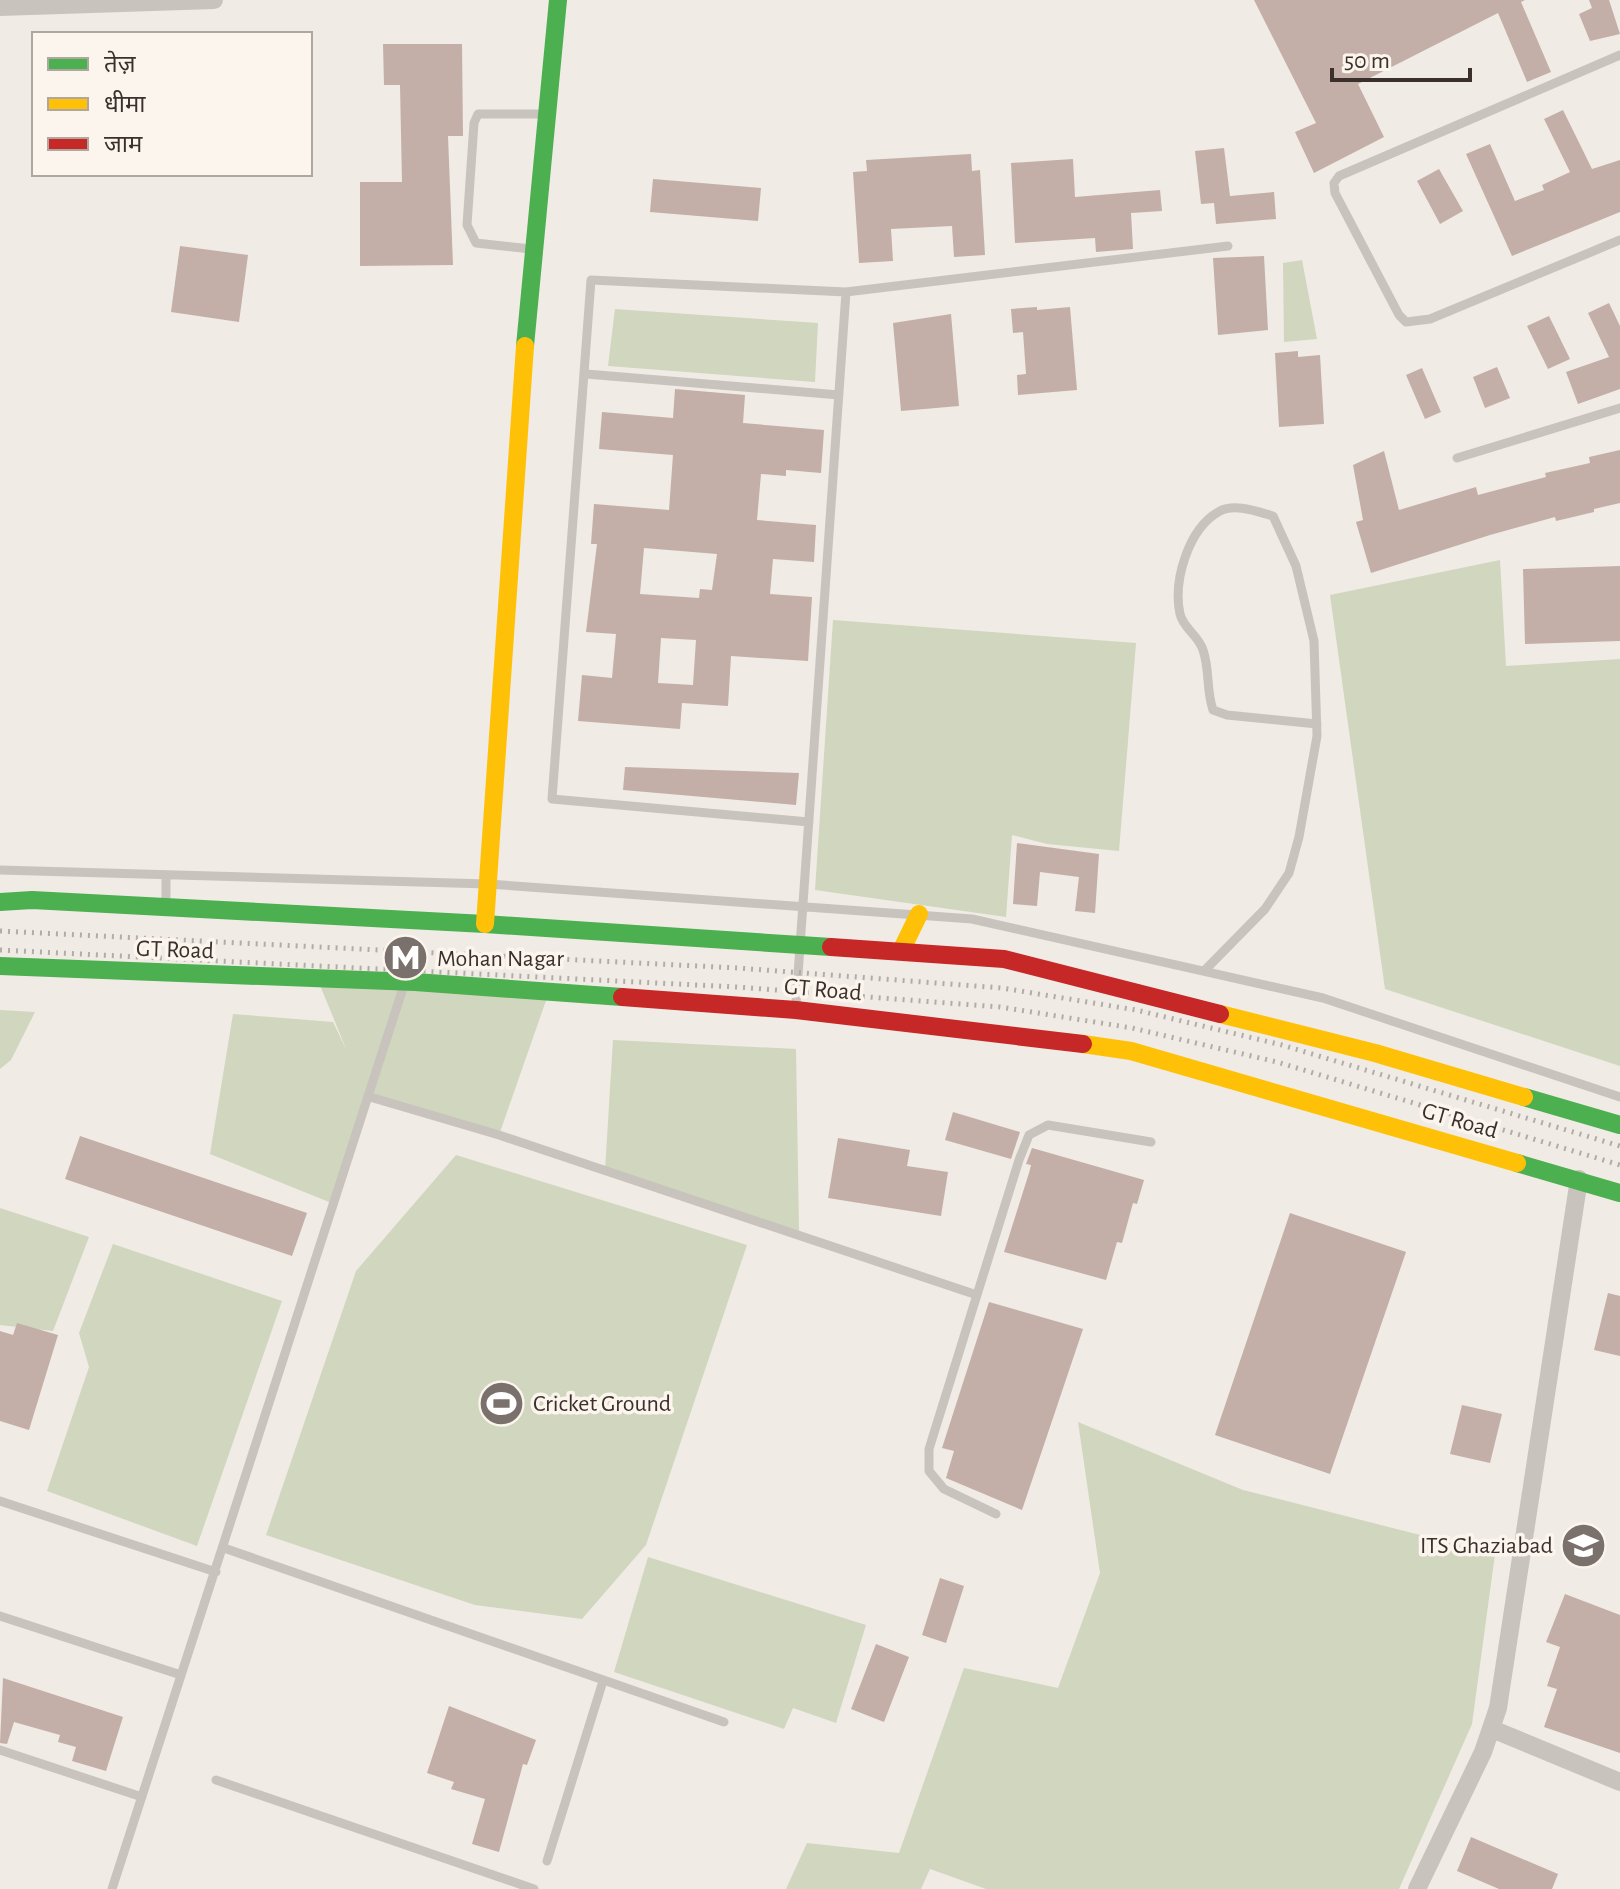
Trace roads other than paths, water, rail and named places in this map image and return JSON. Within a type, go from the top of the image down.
[{"type":"main road","points":[[485,924],[515,445],[558,0]]},
{"type":"main road","name":"GT Road","points":[[0,902],[166,907],[485,924],[1004,959],[1375,1053],[1620,1125]]},
{"type":"main road","points":[[901,951],[919,914]]},
{"type":"main road","name":"GT Road","points":[[0,966],[405,981],[796,1010],[1005,1032],[1131,1051],[1620,1193]]},
{"type":"street","points":[[0,7],[214,0]]},
{"type":"street","points":[[1417,1889],[1492,1729],[1579,1179]]},
{"type":"street","points":[[1492,1729],[1620,1782]]},
{"type":"lane","points":[[1620,55],[1339,176],[1334,183],[1335,193],[1399,315],[1406,322],[1430,319],[1620,240]]},
{"type":"lane","points":[[534,249],[476,243],[469,235],[467,225],[474,123],[478,114],[490,112],[547,114]]},
{"type":"lane","points":[[809,822],[552,799],[591,280],[846,292],[1228,246]]},
{"type":"lane","points":[[796,1010],[846,292]]},
{"type":"lane","points":[[586,374],[839,395]]},
{"type":"lane","points":[[1457,458],[1620,408]]},
{"type":"lane","points":[[1205,970],[1265,909],[1289,873],[1299,837],[1317,724],[1314,641],[1296,566],[1273,516],[1249,509],[1221,510],[1197,530],[1178,596],[1181,618],[1202,646],[1208,668],[1207,694],[1213,710],[1227,715],[1317,724]]},
{"type":"lane","points":[[0,870],[488,884],[972,919],[1040,931],[1323,998],[1620,1097]]},
{"type":"lane","points":[[166,875],[166,907]]},
{"type":"lane","points":[[112,1889],[405,981]]},
{"type":"lane","points":[[370,1097],[514,1140],[974,1294]]},
{"type":"lane","points":[[996,1514],[944,1489],[929,1471],[929,1449],[974,1294],[1029,1135],[1048,1125],[1151,1142]]},
{"type":"lane","points":[[0,1501],[216,1572]]},
{"type":"lane","points":[[224,1548],[724,1722]]},
{"type":"lane","points":[[0,1616],[181,1675]]},
{"type":"lane","points":[[547,1861],[603,1681]]},
{"type":"lane","points":[[0,1750],[142,1797]]},
{"type":"lane","points":[[216,1780],[534,1889]]},
{"type":"railway","points":[[0,931],[738,968],[1002,988],[1136,1010],[1282,1045],[1620,1146]]},
{"type":"railway","points":[[0,950],[737,987],[1000,1007],[1132,1028],[1277,1062],[1620,1165]]},
{"type":"place","name":"Mohan Nagar","points":[[406,958]]},
{"type":"place","name":"Cricket Ground","points":[[502,1403]]},
{"type":"place","name":"ITS Ghaziabad","points":[[1584,1545]]}]
